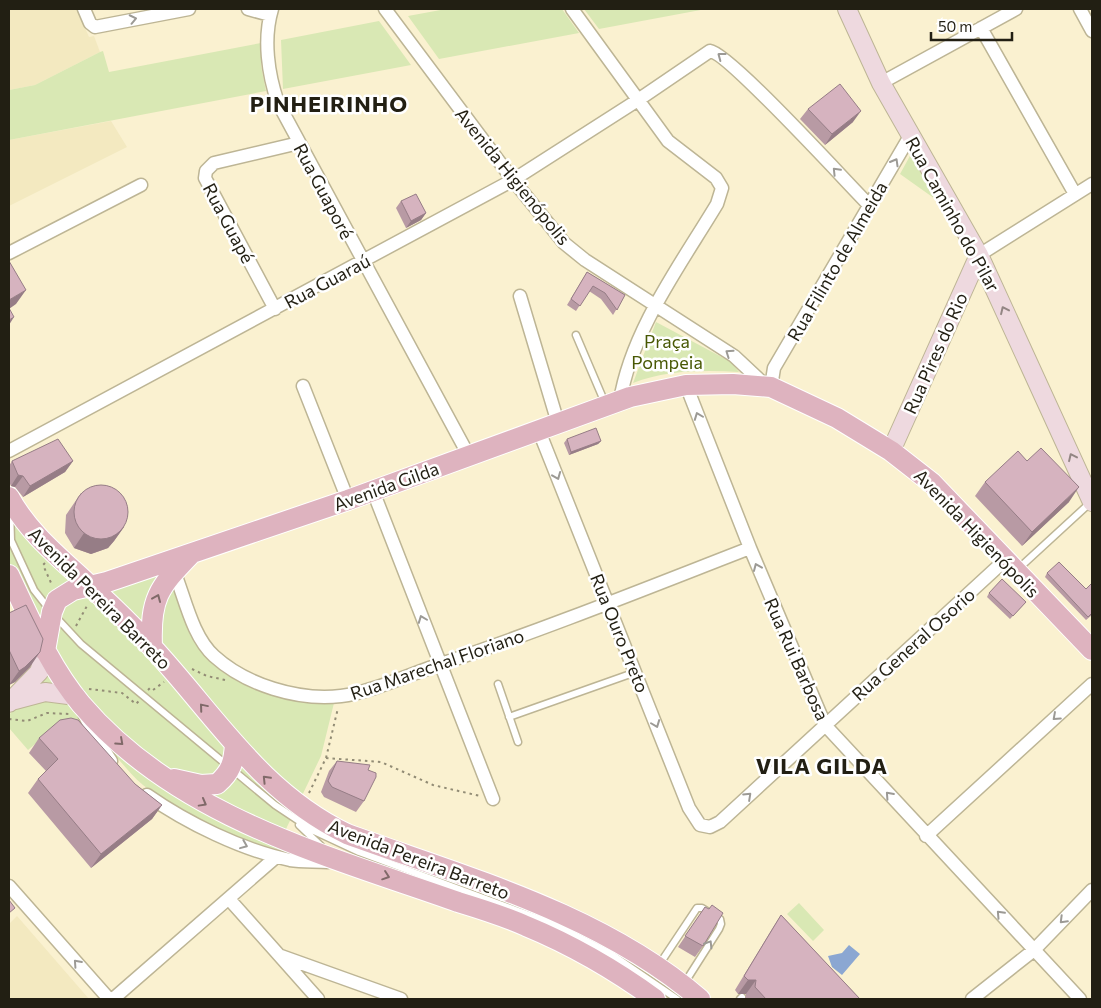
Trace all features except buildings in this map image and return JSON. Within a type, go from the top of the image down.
[{"type":"main road","name":"Rua Caminho do Pilar","points":[[850,11],[881,83],[979,255],[1092,501]]},
{"type":"main road","name":"Rua Pires do Rio","points":[[891,451],[979,255]]},
{"type":"main road","name":"Avenida Gilda","points":[[45,651],[48,607],[67,592],[91,586],[348,500],[613,404],[686,385],[768,386]]},
{"type":"main road","name":"Avenida Higienópolis","points":[[768,386],[837,418],[891,451],[932,483],[1092,650]]},
{"type":"main road","name":"Avenida Pereira Barreto","points":[[9,498],[30,530],[152,646],[235,744],[296,812],[321,821],[347,834],[559,912],[603,934],[658,966],[681,992],[700,999]]},
{"type":"main road","points":[[152,646],[152,608],[164,584],[174,571],[194,552]]},
{"type":"main road","name":"Avenida Pereira Barreto","points":[[9,575],[45,651],[78,701],[120,743],[162,776],[217,810],[341,860],[547,935],[606,966],[655,999]]},
{"type":"main road","points":[[10,702],[39,672],[45,651]]},
{"type":"main road","points":[[10,702],[34,693],[45,692],[78,701]]},
{"type":"main road","points":[[162,776],[210,786],[217,784],[231,769],[235,744]]},
{"type":"street","points":[[84,9],[90,23],[98,27],[182,9]]},
{"type":"street","name":"Rua Guaporé","points":[[248,9],[271,12],[267,32],[271,83],[299,143],[362,262],[469,456]]},
{"type":"street","name":"Avenida Higienópolis","points":[[385,9],[513,180],[564,243],[586,260],[734,356],[768,386]]},
{"type":"street","points":[[572,9],[673,147],[709,172],[721,184],[721,194],[717,204],[645,326],[622,387],[613,404]]},
{"type":"street","points":[[881,83],[1016,9]]},
{"type":"street","points":[[1080,9],[1092,31]]},
{"type":"street","points":[[981,28],[1075,194]]},
{"type":"street","name":"Rua Guaraú","points":[[9,451],[513,180],[638,100],[710,51],[715,51],[747,78],[870,206]]},
{"type":"street","name":"Rua Filinto de Almeida","points":[[768,386],[774,368],[910,136]]},
{"type":"street","name":"Rua Guapé","points":[[275,309],[204,178],[206,171],[214,163],[299,143]]},
{"type":"street","points":[[979,255],[1092,184]]},
{"type":"street","points":[[9,253],[142,185]]},
{"type":"street","points":[[520,296],[558,423]]},
{"type":"street","name":"Rua Rui Barbosa","points":[[686,385],[750,548],[825,725],[926,836],[1080,999]]},
{"type":"street","points":[[303,386],[348,500]]},
{"type":"street","name":"Rua Ouro Preto","points":[[539,430],[693,817],[700,824],[710,827]]},
{"type":"street","points":[[373,491],[493,799]]},
{"type":"street","name":"Rua Marechal Floriano","points":[[174,571],[206,647],[215,657],[242,676],[295,694],[341,696],[439,664],[609,603],[750,548]]},
{"type":"street","name":"Rua General Osorio","points":[[710,827],[720,822],[825,725],[1010,566]]},
{"type":"street","points":[[926,836],[1092,684]]},
{"type":"street","points":[[78,701],[96,738],[122,774]]},
{"type":"street","points":[[136,787],[157,802],[205,828],[276,857],[292,860],[341,860]]},
{"type":"street","points":[[113,999],[229,900],[276,857]]},
{"type":"street","points":[[9,886],[109,999]]},
{"type":"street","points":[[972,999],[1034,950],[1092,890]]},
{"type":"street","points":[[229,900],[318,999]]},
{"type":"street","points":[[279,955],[401,999]]},
{"type":"lane","points":[[576,335],[613,404]]},
{"type":"lane","points":[[9,498],[10,538],[34,590],[81,644],[231,769],[296,812],[336,842],[520,911],[580,936],[639,972],[681,992],[719,928],[721,924],[720,919],[702,908],[697,908],[658,966]]},
{"type":"lane","points":[[1010,566],[1092,501]]},
{"type":"lane","points":[[509,717],[636,672]]},
{"type":"lane","points":[[498,684],[518,742]]},
{"type":"lane","points":[[296,812],[341,860]]},
{"type":"path","points":[[48,607],[52,585],[43,565],[54,553]]},
{"type":"path","points":[[9,719],[27,721],[78,701],[122,693],[136,704],[150,688],[153,690],[184,666],[207,676],[225,680],[238,681],[242,676]]},
{"type":"path","points":[[296,812],[326,758],[341,696]]},
{"type":"path","points":[[326,758],[381,762],[433,785],[493,799]]},
{"type":"shaded area","points":[[9,9],[77,9],[89,37],[94,36],[100,52],[35,85],[9,90]]},
{"type":"shaded area","points":[[111,121],[127,147],[9,206],[9,140]]},
{"type":"shaded area","points":[[17,916],[89,999],[9,999],[9,924]]},
{"type":"green space","points":[[446,9],[562,9],[579,33],[439,59],[408,16]]},
{"type":"green space","points":[[584,9],[706,9],[599,29]]},
{"type":"green space","points":[[379,21],[411,65],[283,89],[281,40]]},
{"type":"green space","points":[[261,43],[261,66],[266,91],[9,140],[9,90],[35,85],[100,52],[103,51],[109,72]]},
{"type":"green space","points":[[911,154],[938,201],[900,174]]},
{"type":"green space","name":"Praça Pompeia","points":[[656,322],[731,362],[739,372],[672,373],[633,383]]},
{"type":"green space","points":[[14,518],[91,594],[174,565],[184,612],[190,630],[204,655],[218,669],[254,689],[295,700],[334,703],[321,756],[286,829],[314,855],[271,847],[248,840],[202,821],[180,809],[143,785],[103,744],[65,719],[28,750],[9,728],[9,715],[39,683],[9,561],[9,521]]},
{"type":"green space","points":[[799,903],[824,930],[813,941],[787,914]]},
{"type":"water","points":[[849,945],[860,954],[842,975],[832,967],[828,956],[842,953]]},
{"type":"district","name":"PINHEIRINHO","points":[[329,103]]},
{"type":"district","name":"VILA GILDA","points":[[822,765]]}]
